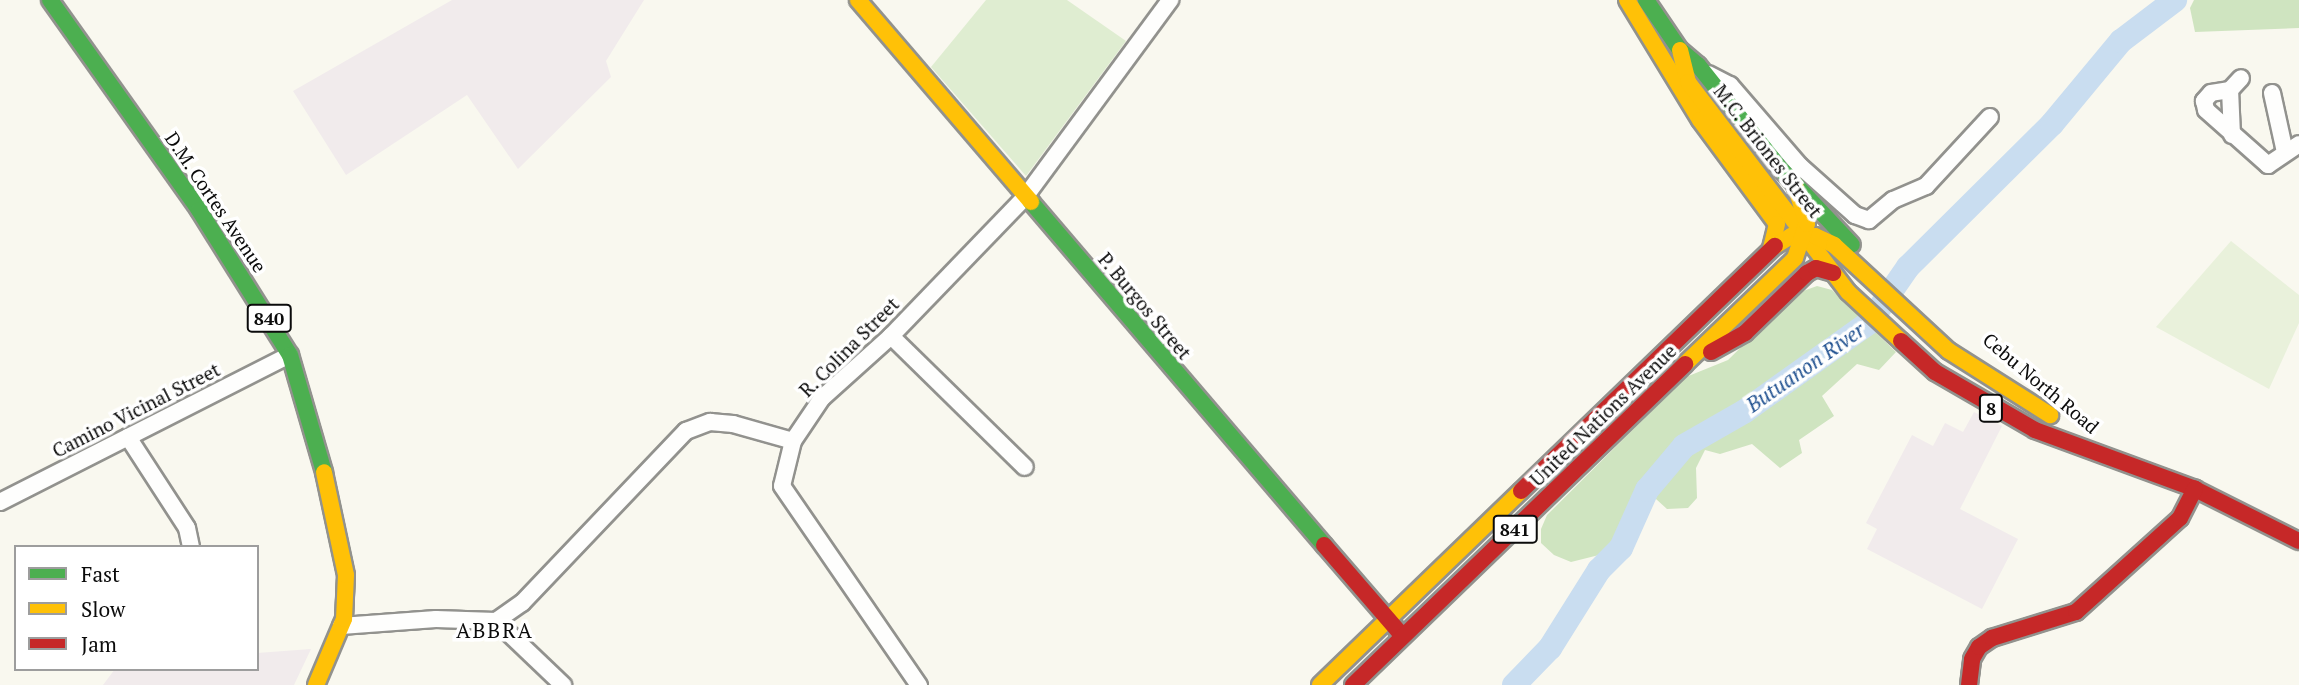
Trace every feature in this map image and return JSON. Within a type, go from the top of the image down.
[{"type":"main road","name":"D.M. Cortes Avenue","points":[[50,0],[199,210],[290,355],[306,401],[341,547],[347,597],[341,626],[316,685]]},
{"type":"main road","name":"P. Burgos Street","points":[[858,0],[1403,636]]},
{"type":"main road","points":[[1627,0],[1700,120],[1777,224],[1771,248]]},
{"type":"main road","name":"M.C. Briones Street","points":[[1646,0],[1680,50],[1705,73],[1795,185]]},
{"type":"main road","name":"M.C. Briones Street","points":[[1680,50],[1688,82],[1833,272]]},
{"type":"main road","points":[[1795,185],[1805,211],[1806,235]]},
{"type":"main road","name":"8","points":[[1795,185],[1869,269]]},
{"type":"main road","points":[[1771,248],[1786,238],[1806,235],[1834,245],[1869,269]]},
{"type":"main road","name":"United Nations Avenue","points":[[1353,685],[1795,258],[1806,235]]},
{"type":"main road","name":"United Nations Avenue","points":[[1320,685],[1771,248]]},
{"type":"main road","points":[[1677,372],[1745,332],[1807,273],[1816,268],[1833,272]]},
{"type":"main road","name":"Cebu North Road","points":[[1869,269],[1983,375],[2050,415],[2090,452]]},
{"type":"main road","name":"Cebu North Road","points":[[1833,272],[1848,292],[1903,344],[1970,396],[2090,452]]},
{"type":"main road","name":"8","points":[[2090,452],[2196,489],[2299,541]]},
{"type":"main road","points":[[1969,685],[1972,659],[1979,647],[1992,638],[2076,612],[2180,518],[2196,489]]},
{"type":"street","name":"R. Colina Street","points":[[793,441],[822,398],[891,336],[1025,197],[1170,0]]},
{"type":"street","points":[[1705,73],[1730,85],[1800,166],[1855,215],[1869,220],[1893,200],[1926,186],[1990,117]]},
{"type":"street","points":[[2232,135],[2236,84],[2211,93],[2204,101],[2213,120],[2267,164],[2292,148],[2272,93]]},
{"type":"street","points":[[891,336],[1026,467]]},
{"type":"street","name":"Camino Vicinal Street","points":[[0,502],[290,355]]},
{"type":"street","points":[[496,621],[522,603],[686,431],[710,422],[733,424],[793,441],[782,486],[919,685]]},
{"type":"street","points":[[128,437],[187,528],[191,545]]},
{"type":"street","points":[[341,626],[461,618],[496,621],[563,685]]},
{"type":"shaded area","points":[[452,0],[644,0],[606,61],[611,77],[518,169],[467,95],[346,175],[293,91]]},
{"type":"shaded area","points":[[1974,412],[2002,426],[1960,509],[2018,539],[1982,609],[1867,549],[1877,529],[1866,523],[1912,435],[1933,446],[1945,423],[1963,432]]},
{"type":"shaded area","points":[[311,649],[294,685],[103,685],[114,671],[259,671],[259,653]]},
{"type":"green space","points":[[986,0],[1067,0],[1126,41],[1026,176],[931,67]]},
{"type":"green space","points":[[2194,0],[2299,0],[2299,28],[2195,32],[2190,8]]},
{"type":"green space","points":[[2231,241],[2299,295],[2299,323],[2269,389],[2156,327]]},
{"type":"green space","points":[[1817,286],[1832,290],[1896,352],[1879,370],[1857,364],[1822,396],[1834,416],[1799,440],[1802,453],[1780,468],[1752,444],[1720,454],[1705,450],[1696,468],[1697,498],[1688,508],[1667,509],[1656,499],[1645,500],[1607,553],[1571,562],[1554,555],[1541,543],[1541,529],[1547,515],[1686,377],[1728,360],[1795,294]]},
{"type":"waterway","name":"Butuanon River","points":[[1514,685],[1550,648],[1599,570],[1621,548],[1647,490],[1684,446],[1745,411],[1870,322],[1908,267],[2052,124],[2121,41],[2175,0]]},
{"type":"traffic: fast","points":[[50,0],[199,210],[290,355],[324,472]]},
{"type":"traffic: fast","points":[[1646,0],[1680,50],[1698,65],[1780,168],[1852,245]]},
{"type":"traffic: fast","points":[[1031,202],[1324,545]]},
{"type":"traffic: slow","points":[[858,0],[1031,202]]},
{"type":"traffic: slow","points":[[1627,0],[1700,120],[1777,224],[1771,248]]},
{"type":"traffic: slow","points":[[1680,50],[1688,82],[1848,292],[1901,341]]},
{"type":"traffic: slow","points":[[1685,364],[1795,258],[1807,224],[1795,185]]},
{"type":"traffic: slow","points":[[1775,246],[1791,236],[1815,236],[1834,245],[1949,351],[2050,415]]},
{"type":"traffic: slow","points":[[316,685],[344,619],[346,575],[324,472]]},
{"type":"traffic: slow","points":[[1320,685],[1521,491]]},
{"type":"traffic: jam","points":[[1521,491],[1775,246]]},
{"type":"traffic: jam","points":[[1711,352],[1745,333],[1807,273],[1816,268],[1833,273]]},
{"type":"traffic: jam","points":[[1901,341],[1935,372],[2035,430],[2195,489],[2299,541]]},
{"type":"traffic: jam","points":[[1353,685],[1685,364]]},
{"type":"traffic: jam","points":[[1969,685],[1972,659],[1979,647],[1992,638],[2076,612],[2180,518],[2195,489]]},
{"type":"traffic: jam","points":[[1324,545],[1400,633]]},
{"type":"district","name":"ABBRA","points":[[495,630]]}]
